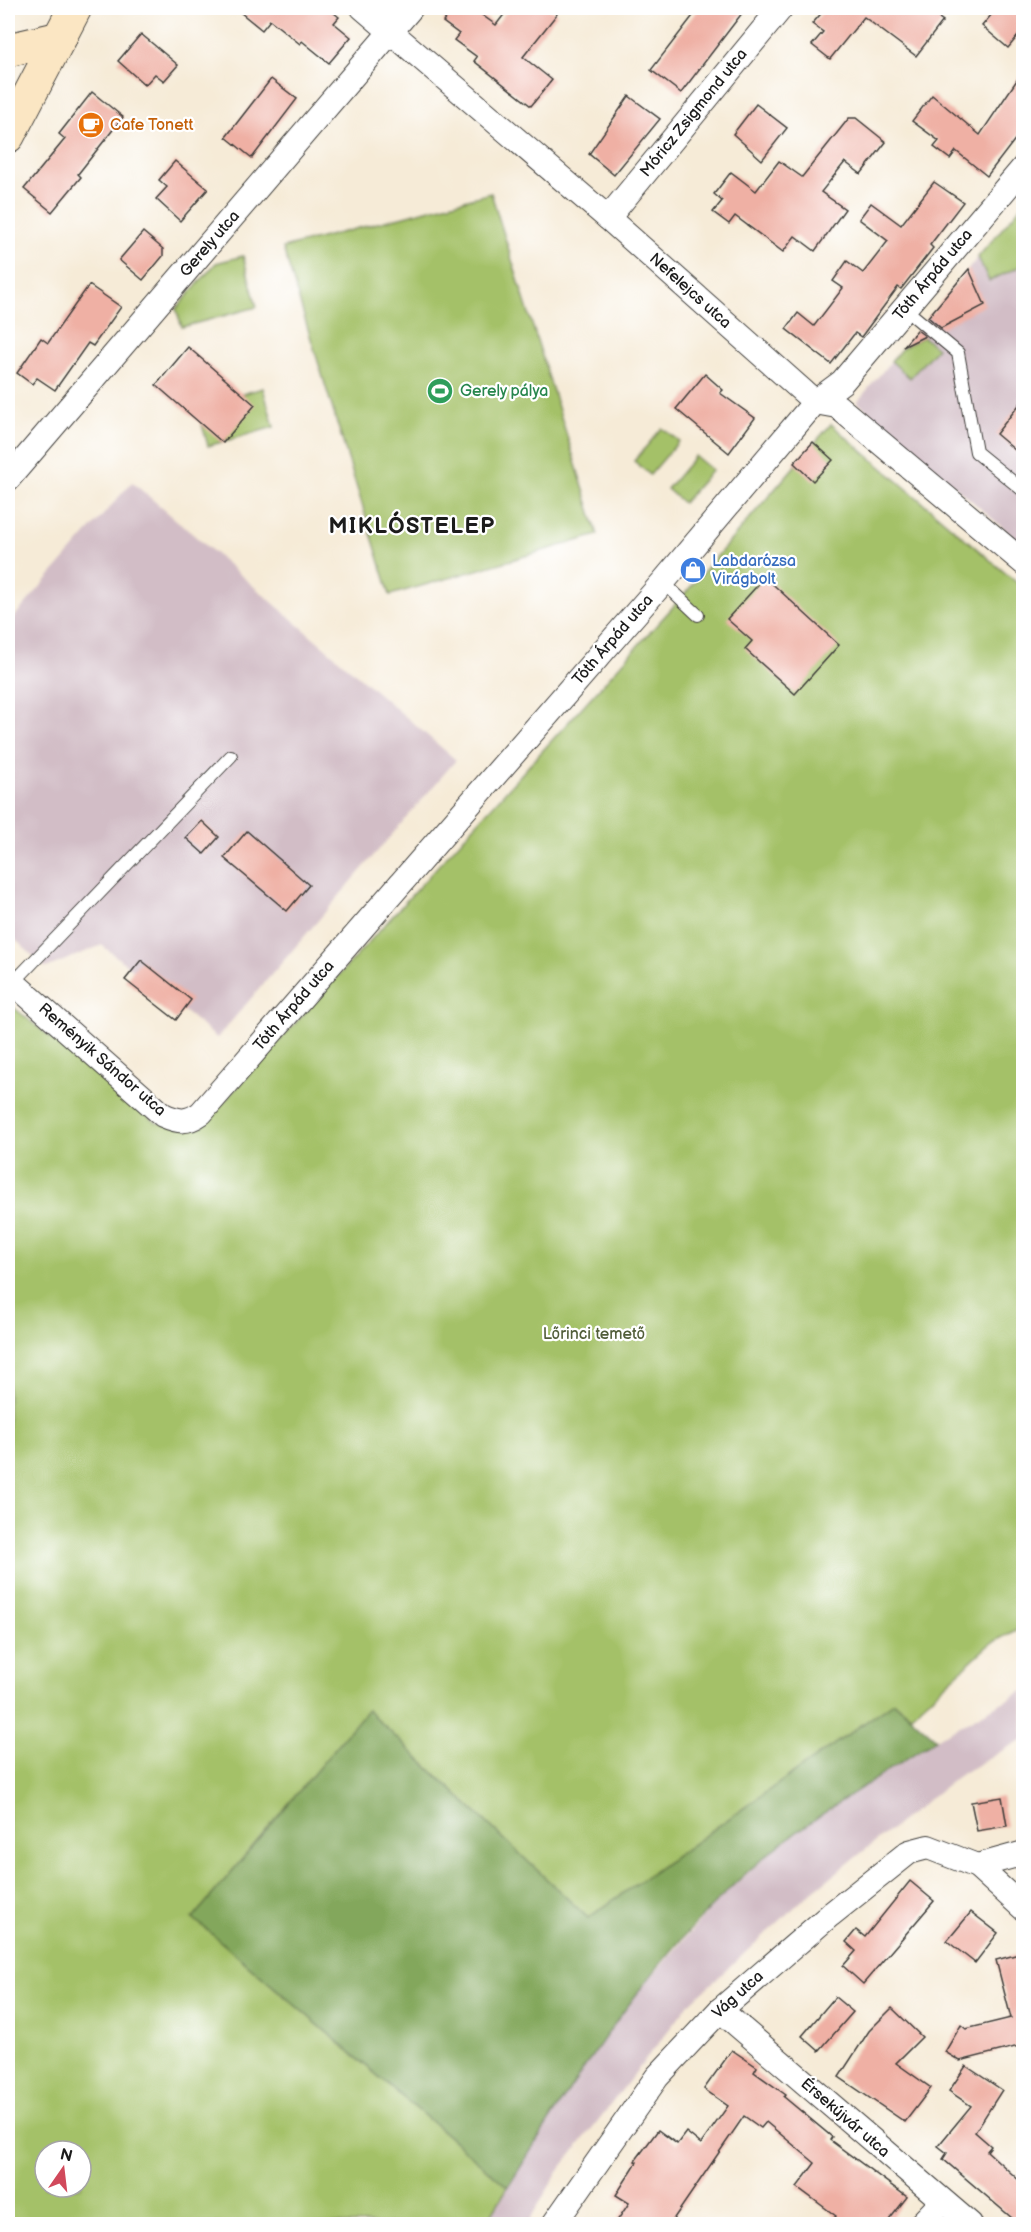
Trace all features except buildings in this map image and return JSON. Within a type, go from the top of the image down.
[{"type":"street","points":[[8,136],[16,94],[60,38],[75,8]]},
{"type":"street","name":"Nefelejcs utca","points":[[363,8],[608,219],[815,402],[837,406],[1023,563]]},
{"type":"street","name":"Gerely utca","points":[[8,479],[411,8]]},
{"type":"street","name":"Móricz Zsigmond utca","points":[[608,219],[781,8]]},
{"type":"street","points":[[8,50],[60,38]]},
{"type":"street","name":"Tóth Árpád utca","points":[[201,1113],[663,582],[815,402],[842,382],[1023,167]]},
{"type":"street","name":"Reményik Sándor utca","points":[[10,981],[163,1115],[179,1122],[192,1119],[201,1113]]},
{"type":"street","name":"Vág utca","points":[[554,2224],[657,2077],[720,2010],[830,1915],[909,1852],[928,1847],[977,1866]]},
{"type":"street","points":[[977,1866],[1023,1853]]},
{"type":"street","points":[[977,1866],[1023,1909]]},
{"type":"street","name":"Érsekújvár utca","points":[[720,2010],[970,2224]]},
{"type":"street","points":[[921,2224],[942,2202]]},
{"type":"lane","points":[[904,308],[958,353],[976,452],[1023,491]]},
{"type":"lane","points":[[663,582],[698,615]]},
{"type":"lane","points":[[10,981],[231,756]]},
{"type":"shaded area","points":[[1023,204],[1023,545],[857,402]]},
{"type":"shaded area","points":[[132,482],[456,760],[217,1038],[102,945],[46,968],[8,933],[8,624]]},
{"type":"shaded area","points":[[1023,1691],[1023,1739],[958,1776],[807,1896],[688,2005],[558,2172],[527,2224],[486,2224],[568,2090],[640,1990],[720,1898],[768,1855],[814,1820],[936,1739]]},
{"type":"green space","name":"Gerely pálya","points":[[491,193],[598,535],[390,595],[283,248]]},
{"type":"green space","points":[[1023,204],[1023,265],[989,281],[978,257]]},
{"type":"green space","points":[[243,256],[257,307],[182,327],[176,309],[216,263]]},
{"type":"green space","points":[[923,337],[937,348],[910,378],[891,361],[902,348]]},
{"type":"green space","points":[[263,388],[274,427],[208,446],[197,407]]},
{"type":"green space","name":"Lőrinci temető","points":[[831,424],[1023,588],[1023,1626],[990,1644],[911,1715],[894,1702],[588,1918],[367,1710],[193,1918],[508,2187],[486,2224],[8,2224],[8,1003],[157,1123],[202,1126],[681,598]]},
{"type":"green space","points":[[662,428],[679,441],[650,475],[634,461]]},
{"type":"green space","points":[[695,456],[712,470],[683,503],[667,489]]},
{"type":"green space","points":[[894,1702],[936,1739],[787,1839],[728,1891],[691,1929],[624,2011],[564,2098],[508,2187],[193,1918],[367,1710],[588,1918]]},
{"type":"place","name":"Cafe Tonett","points":[[91,125]]},
{"type":"place","name":"Gerely pálya","points":[[440,391]]},
{"type":"place","name":"Labdarózsa Virágbolt","points":[[693,570]]},
{"type":"district","name":"MIKLÓSTELEP","points":[[412,526]]}]
